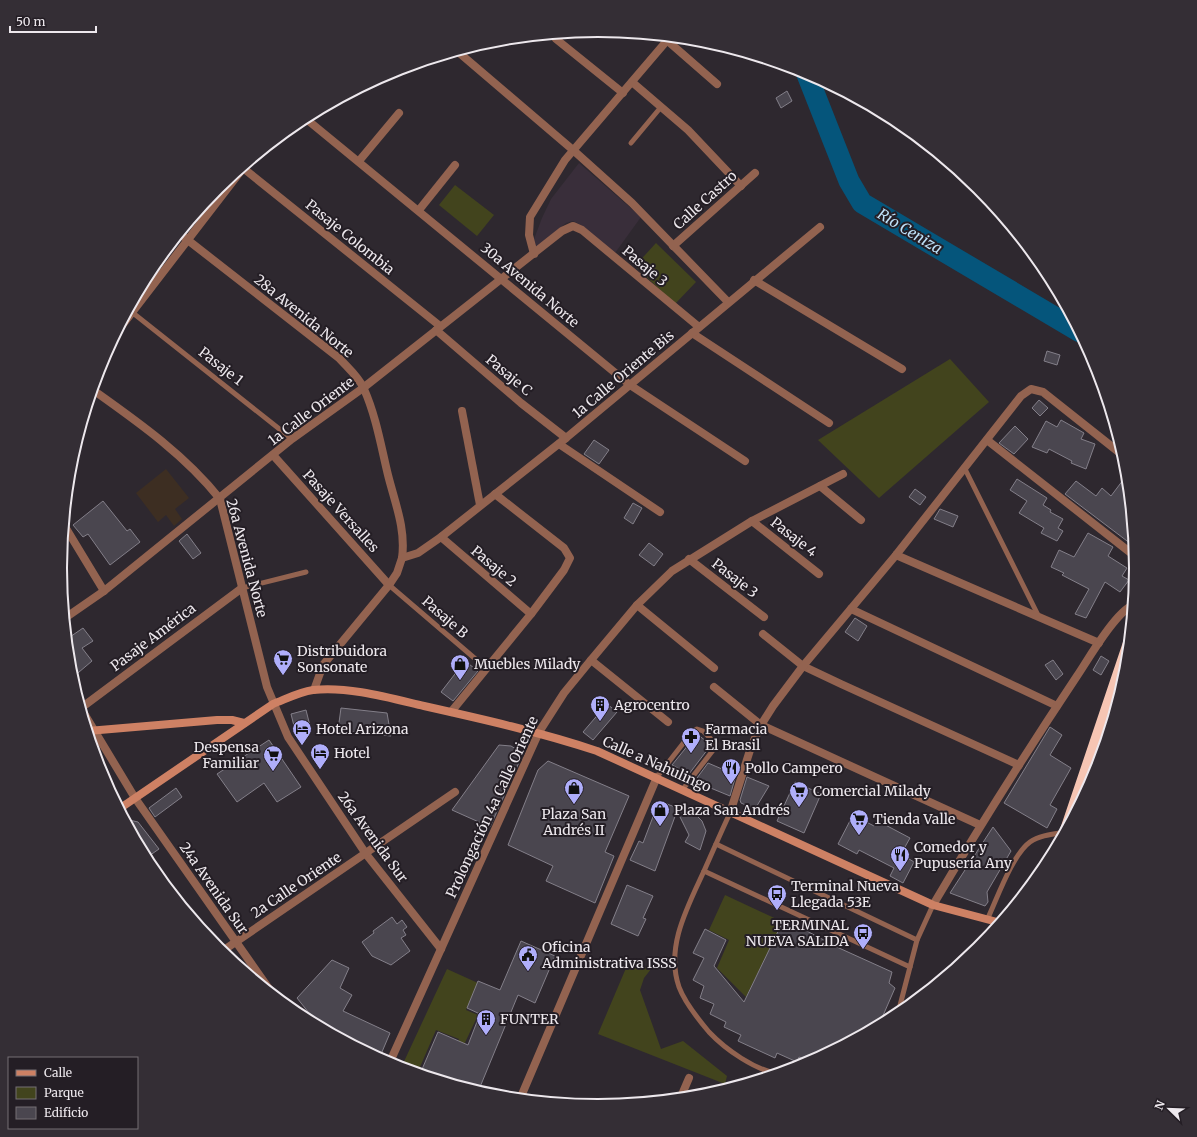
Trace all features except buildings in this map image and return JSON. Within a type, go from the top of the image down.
[{"type":"highway","points":[[1075,804],[1121,668]]},
{"type":"street","points":[[556,39],[622,93]]},
{"type":"street","points":[[534,254],[529,235],[530,217],[565,160],[632,82],[664,42]]},
{"type":"street","points":[[672,43],[717,84]]},
{"type":"street","points":[[461,55],[573,150],[632,203],[728,302]]},
{"type":"street","points":[[632,82],[688,130],[741,186]]},
{"type":"street","points":[[359,161],[399,113]]},
{"type":"street","name":"30a Avenida Norte","points":[[310,122],[503,278],[630,385],[746,461]]},
{"type":"street","points":[[419,210],[455,165]]},
{"type":"street","name":"Pasaje Colombia","points":[[248,169],[438,328]]},
{"type":"street","name":"Calle Castro","points":[[673,246],[755,173]]},
{"type":"street","points":[[133,313],[228,189]]},
{"type":"street","name":"1a Calle Oriente","points":[[69,615],[104,591],[220,499],[292,439],[363,388],[562,231],[573,226]]},
{"type":"street","name":"Pasaje 3","points":[[573,226],[582,230],[699,327]]},
{"type":"street","name":"1a Calle Oriente Bis","points":[[402,558],[418,553],[441,537],[559,444],[754,280],[820,227]]},
{"type":"street","name":"28a Avenida Norte","points":[[184,237],[339,358],[353,372],[363,388],[372,412],[402,528],[404,543],[402,558],[389,585],[323,665],[314,690]]},
{"type":"street","points":[[754,280],[902,369]]},
{"type":"street","name":"Pasaje C","points":[[438,328],[521,403],[566,438]]},
{"type":"street","points":[[692,333],[829,423]]},
{"type":"street","points":[[730,812],[751,748],[761,725],[803,666],[896,555],[1021,396],[1031,389],[1043,392],[1117,450]]},
{"type":"street","name":"26a Avenida Norte","points":[[97,393],[157,436],[207,483],[220,499],[267,687],[288,737]]},
{"type":"street","points":[[462,411],[480,505]]},
{"type":"street","points":[[987,440],[1130,552]]},
{"type":"street","points":[[559,444],[660,512]]},
{"type":"street","name":"Pasaje Versalles","points":[[273,455],[389,585]]},
{"type":"street","name":"Prolongación 4a Calle Oriente","points":[[392,1058],[539,732],[564,692],[637,605],[656,585],[689,559],[752,521],[843,474]]},
{"type":"street","points":[[820,486],[861,520]]},
{"type":"street","points":[[451,712],[531,614],[564,570],[570,558],[564,548],[495,494]]},
{"type":"street","name":"Pasaje 4","points":[[752,521],[819,574]]},
{"type":"street","points":[[68,532],[104,591]]},
{"type":"street","name":"Pasaje 2","points":[[441,537],[531,614]]},
{"type":"street","points":[[896,555],[1099,643]]},
{"type":"street","name":"Pasaje 3","points":[[689,559],[764,618]]},
{"type":"street","name":"Pasaje América","points":[[85,706],[242,588]]},
{"type":"street","points":[[637,605],[714,668]]},
{"type":"street","points":[[851,609],[1058,706]]},
{"type":"street","points":[[933,905],[980,825],[1099,643],[1117,619],[1128,609]]},
{"type":"street","points":[[763,634],[803,666],[1019,765]]},
{"type":"street","points":[[591,660],[668,722]]},
{"type":"street","points":[[714,687],[761,725],[980,825]]},
{"type":"street","name":"Calle a Nahulingo","points":[[123,806],[273,704],[301,693],[314,690],[346,691],[380,696],[539,732],[597,751],[657,777],[933,905],[995,922]]},
{"type":"street","points":[[93,731],[217,720],[232,720],[244,723]]},
{"type":"street","name":"24a Avenida Sur","points":[[94,735],[135,798],[263,980]]},
{"type":"street","name":"26a Avenida Sur","points":[[288,737],[366,854],[440,949]]},
{"type":"street","points":[[522,1094],[657,777]]},
{"type":"street","name":"2a Calle Oriente","points":[[227,948],[455,792]]},
{"type":"street","points":[[683,1093],[689,1078]]},
{"type":"lane","points":[[631,143],[661,107]]},
{"type":"lane","name":"Pasaje 1","points":[[133,313],[292,439]]},
{"type":"lane","points":[[964,467],[1040,617]]},
{"type":"lane","points":[[242,588],[306,572]]},
{"type":"lane","name":"Pasaje B","points":[[389,585],[486,668]]},
{"type":"lane","points":[[657,777],[692,732],[697,729],[703,731],[716,744],[714,749],[683,789]]},
{"type":"lane","points":[[730,812],[679,927],[674,953],[679,987],[690,1007],[716,1039],[754,1064],[770,1071]]},
{"type":"lane","points":[[987,920],[1015,860],[1022,849],[1031,841],[1041,836],[1060,832]]},
{"type":"lane","points":[[716,844],[917,940]]},
{"type":"lane","points":[[704,871],[910,967]]},
{"type":"lane","points":[[900,1006],[917,940],[933,905]]},
{"type":"shaded area","points":[[579,163],[641,217],[615,253],[581,225],[573,221],[566,223],[536,247],[534,239],[551,199]]},
{"type":"shaded area","points":[[166,469],[189,498],[175,509],[182,519],[174,526],[166,515],[158,522],[136,493]]},
{"type":"green space","points":[[455,185],[494,215],[477,236],[439,205]]},
{"type":"green space","points":[[656,243],[696,282],[675,304],[635,266]]},
{"type":"green space","points":[[950,359],[989,402],[879,498],[818,440]]},
{"type":"green space","points":[[725,895],[783,922],[746,997],[717,968],[729,940],[709,930]]},
{"type":"green space","points":[[629,961],[651,969],[644,978],[640,990],[661,1049],[683,1041],[727,1076],[725,1084],[598,1034]]},
{"type":"green space","points":[[447,969],[478,983],[466,1010],[478,1015],[462,1049],[456,1046],[459,1039],[436,1030],[419,1069],[403,1063]]},
{"type":"waterway","name":"Río Ceniza","points":[[809,80],[849,181],[862,203],[1072,327]]},
{"type":"place","name":"Distribuidora Sonsonate","points":[[283,676]]},
{"type":"place","name":"Muebles Milady","points":[[460,681]]},
{"type":"place","name":"Agrocentro","points":[[600,722]]},
{"type":"place","name":"Hotel Arizona","points":[[302,746]]},
{"type":"place","name":"Farmacia El Brasil","points":[[691,754]]},
{"type":"place","name":"Hotel","points":[[320,770]]},
{"type":"place","name":"Despensa Familiar","points":[[273,772]]},
{"type":"place","name":"Pollo Campero","points":[[731,785]]},
{"type":"place","name":"Plaza San Andrés II","points":[[574,805]]},
{"type":"place","name":"Comercial Milady","points":[[799,808]]},
{"type":"place","name":"Plaza San Andrés","points":[[660,827]]},
{"type":"place","name":"Tienda Valle","points":[[859,836]]},
{"type":"place","name":"Comedor y Pupusería Any","points":[[900,872]]},
{"type":"place","name":"Terminal Nueva Llegada 53E","points":[[777,911]]},
{"type":"place","name":"TERMINAL NUEVA SALIDA","points":[[863,950]]},
{"type":"place","name":"Oficina Administrativa ISSS","points":[[528,972]]},
{"type":"place","name":"FUNTER","points":[[486,1036]]}]
